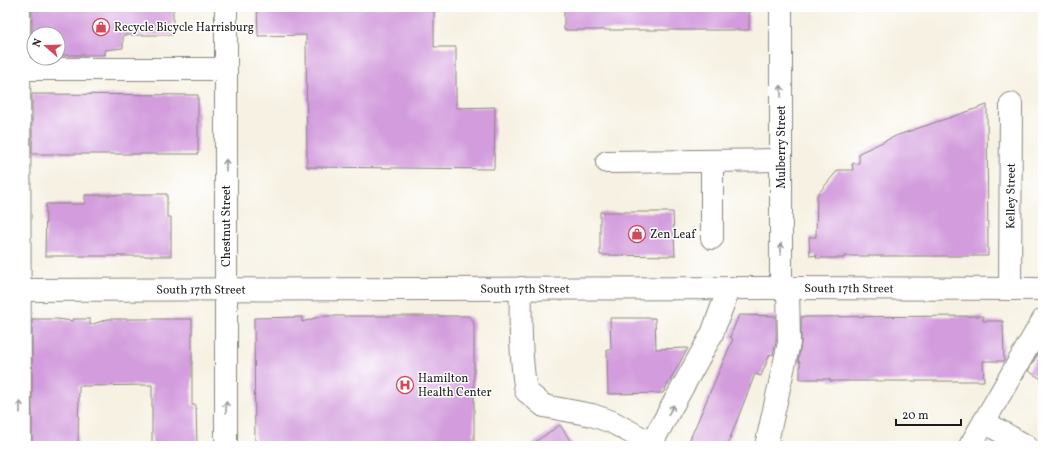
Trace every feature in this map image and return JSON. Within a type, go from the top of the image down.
[{"type":"street","points":[[20,7],[20,69],[13,290],[20,446]]},
{"type":"street","name":"Chestnut Street","points":[[226,7],[226,446]]},
{"type":"street","name":"Mulberry Street","points":[[766,446],[789,343],[784,288],[781,160],[781,7]]},
{"type":"street","points":[[20,69],[226,69]]},
{"type":"street","name":"Kelley Street","points":[[1010,289],[1011,104]]},
{"type":"street","points":[[607,162],[781,160]]},
{"type":"street","points":[[712,161],[712,238]]},
{"type":"street","points":[[521,288],[520,334],[522,365],[526,391],[544,406],[592,415],[612,422],[651,445],[712,334],[730,288]]},
{"type":"street","name":"South 17th Street","points":[[13,290],[521,288],[1043,289]]},
{"type":"street","points":[[970,446],[1043,320]]},
{"type":"street","points":[[984,422],[1026,446]]},
{"type":"building","name":"Recycle Bicycle Harrisburg","points":[[32,7],[173,7],[173,35],[123,35],[123,48],[105,50],[105,55],[66,55],[66,26],[32,26]]},
{"type":"building","points":[[257,7],[434,7],[434,47],[456,47],[456,108],[495,107],[494,169],[307,167],[306,35],[258,36]]},
{"type":"building","points":[[564,7],[749,7],[749,30],[564,30]]},
{"type":"building","points":[[32,94],[198,95],[198,154],[32,154]]},
{"type":"building","points":[[987,105],[988,256],[844,256],[844,258],[816,258],[817,255],[810,256],[809,237],[816,237],[817,195],[838,170],[853,170],[852,164],[859,163],[859,153],[898,135]]},
{"type":"building","points":[[167,194],[167,217],[171,217],[171,256],[45,256],[46,204],[85,204],[85,195]]},
{"type":"building","name":"Zen Leaf","points":[[600,212],[673,212],[675,256],[600,255]]},
{"type":"building","points":[[739,315],[776,316],[776,342],[773,355],[770,354],[761,376],[755,374],[727,446],[687,446],[733,339],[730,337]]},
{"type":"building","name":"Hamilton Health Center","points":[[322,316],[468,316],[472,319],[474,324],[474,446],[255,446],[254,318],[302,317],[302,322]]},
{"type":"building","points":[[983,316],[983,321],[1003,321],[1004,361],[983,361],[984,381],[830,381],[830,379],[800,379],[800,362],[798,361],[801,343],[801,317]]},
{"type":"building","points":[[610,318],[655,318],[656,349],[688,348],[663,393],[608,394],[607,350],[611,350]]},
{"type":"building","points":[[32,319],[57,319],[73,321],[73,319],[90,319],[90,325],[108,319],[192,319],[192,405],[196,405],[197,446],[152,446],[152,385],[79,386],[78,446],[32,446]]},
{"type":"building","points":[[1043,345],[1043,380],[1028,371]]},
{"type":"building","points":[[560,425],[574,446],[529,446]]},
{"type":"place","name":"Recycle Bicycle Harrisburg","points":[[101,27]]},
{"type":"place","name":"Zen Leaf","points":[[637,234]]},
{"type":"place","name":"Hamilton Health Center","points":[[405,385]]}]
